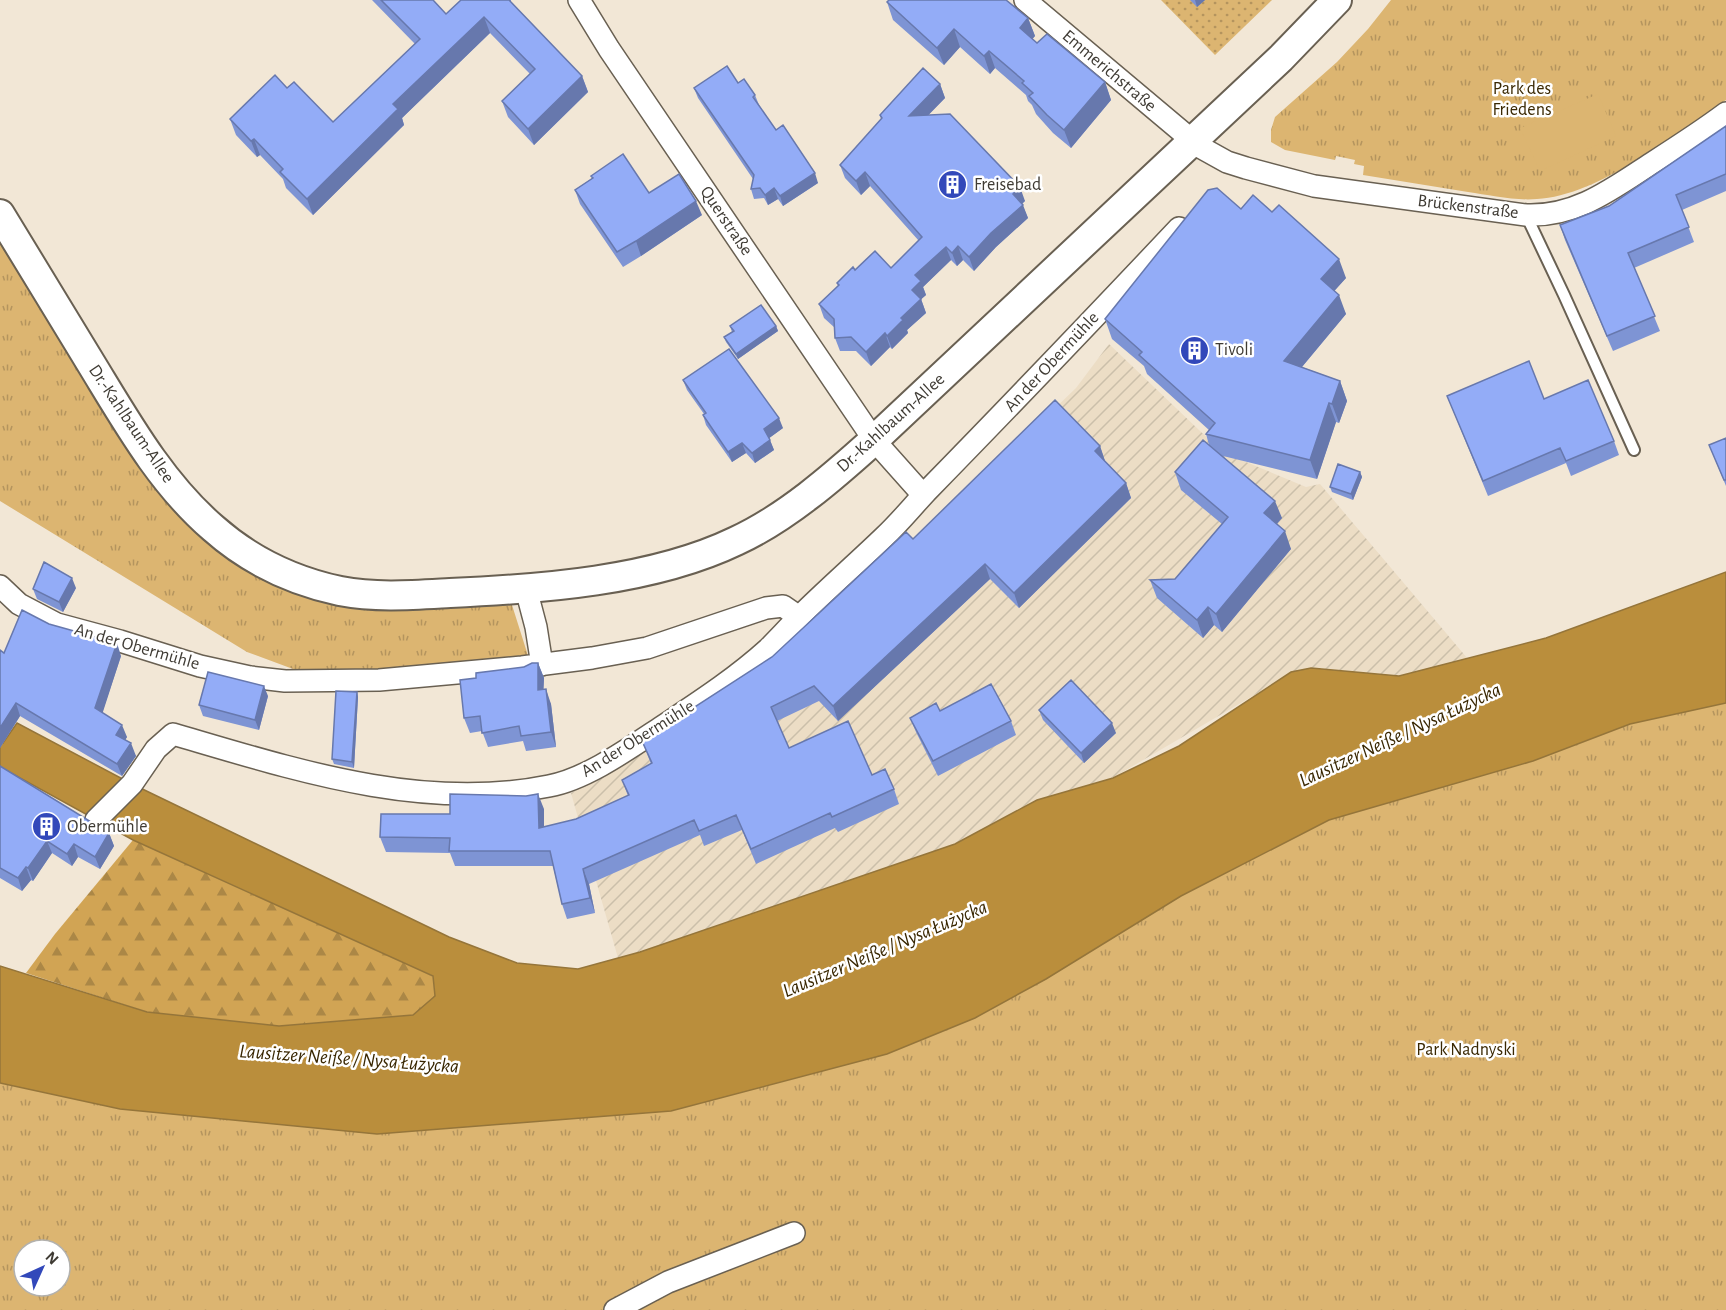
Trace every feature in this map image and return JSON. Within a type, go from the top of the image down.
[{"type":"main road","name":"Dr.-Kahlbaum-Allee","points":[[0,214],[152,460],[189,506],[213,529],[257,560],[283,573],[321,586],[385,595],[526,589],[608,578],[698,557],[744,537],[780,514],[838,471],[874,440],[1304,36],[1337,0]]},
{"type":"street","name":"Querstraße","points":[[579,0],[609,49],[874,440]]},
{"type":"street","name":"Emmerichstraße","points":[[1025,0],[1192,141]]},
{"type":"street","name":"Brückenstraße","points":[[1192,141],[1218,158],[1236,165],[1314,186],[1526,215],[1555,214],[1602,195],[1726,113]]},
{"type":"street","name":"An der Obermühle","points":[[96,820],[132,784],[156,749],[173,734],[293,769],[387,789],[465,794],[507,792],[551,786],[598,766],[690,707],[759,656],[885,536],[1179,228]]},
{"type":"street","points":[[874,440],[923,495]]},
{"type":"street","name":"An der Obermühle","points":[[0,586],[19,604],[57,624],[200,666],[250,677],[285,681],[379,680],[592,658],[647,648],[766,608],[783,606],[799,617]]},
{"type":"street","points":[[526,589],[536,627],[542,664]]},
{"type":"street","points":[[615,1310],[668,1282],[794,1233]]},
{"type":"lane","points":[[1526,215],[1634,450]]},
{"type":"shaded area","points":[[1109,344],[1222,452],[1306,487],[1320,484],[1468,659],[1400,676],[1315,668],[1275,683],[1114,777],[1043,799],[955,844],[618,958],[571,793],[627,763],[805,649],[1076,388]]},
{"type":"green space","points":[[1161,0],[1272,0],[1215,55]]},
{"type":"green space","name":"Park des Friedens","points":[[1391,0],[1726,0],[1726,100],[1636,161],[1610,175],[1561,195],[1537,199],[1502,197],[1363,175],[1364,166],[1354,164],[1355,160],[1336,156],[1335,160],[1285,150],[1271,142],[1271,130],[1275,117],[1337,62]]},
{"type":"green space","points":[[1598,94],[1616,136],[1540,171],[1520,128]]},
{"type":"green space","points":[[0,239],[144,470],[342,605],[387,610],[512,605],[530,662],[333,673],[293,669],[247,652],[0,501]]},
{"type":"green space","name":"Park Nadnyski","points":[[1726,703],[1726,1310],[0,1310],[0,1083],[120,1109],[671,1111],[887,1054],[975,1018],[1046,979],[1181,896],[1329,820],[1533,761],[1630,724]]},
{"type":"green space","points":[[133,840],[433,976],[435,996],[413,1015],[279,1026],[147,1012],[26,973],[55,934]]},
{"type":"water","name":"Lausitzer Neiße / Nysa Łużycka","points":[[1726,572],[1726,703],[1630,724],[1533,761],[1329,820],[1181,896],[1046,979],[975,1018],[887,1054],[671,1111],[377,1134],[120,1109],[0,1083],[0,966],[147,1012],[279,1026],[413,1015],[435,996],[433,976],[133,840],[0,767],[0,741],[3,743],[17,723],[132,784],[449,937],[517,963],[578,969],[640,952],[955,844],[1037,800],[1113,778],[1179,746],[1291,672],[1311,668],[1399,676],[1546,638]]},
{"type":"building","points":[[381,0],[433,0],[446,14],[461,0],[509,0],[582,76],[528,129],[502,101],[535,69],[484,17],[393,104],[398,109],[307,199],[280,172],[283,169],[254,139],[251,141],[230,119],[275,75],[287,88],[294,82],[333,122],[420,39]]},
{"type":"building","points":[[889,0],[1006,0],[1028,18],[1020,28],[1037,43],[1047,34],[1105,82],[1064,130],[1029,96],[1033,93],[1022,83],[1024,81],[989,51],[984,56],[954,29],[937,48],[887,2]]},
{"type":"building","points":[[727,66],[738,83],[744,79],[755,95],[753,97],[776,130],[783,125],[815,173],[780,196],[774,188],[765,195],[760,188],[751,189],[754,175],[694,88]]},
{"type":"building","points":[[923,68],[940,84],[909,116],[950,114],[1020,187],[1013,194],[1023,205],[991,233],[969,257],[958,246],[952,253],[946,247],[915,275],[921,281],[912,290],[921,299],[901,318],[903,320],[887,336],[885,333],[866,352],[851,337],[835,338],[834,319],[819,304],[839,285],[837,283],[853,267],[855,270],[875,251],[891,268],[922,237],[865,172],[856,181],[840,165],[882,118],[880,115]]},
{"type":"building","points":[[1726,126],[1726,174],[1676,195],[1689,227],[1628,253],[1655,316],[1607,336],[1560,225],[1609,206]]},
{"type":"building","points":[[623,154],[649,193],[679,174],[696,201],[617,252],[575,190]]},
{"type":"building","name":"Tivoli","points":[[1217,188],[1241,209],[1253,195],[1272,212],[1279,205],[1339,259],[1321,279],[1339,295],[1284,361],[1340,381],[1332,404],[1329,403],[1310,460],[1206,434],[1215,423],[1139,355],[1142,352],[1105,319],[1208,190]]},
{"type":"building","points":[[761,305],[776,326],[736,354],[724,337],[734,331],[730,326]]},
{"type":"building","points":[[729,349],[779,418],[764,429],[770,440],[752,453],[742,443],[728,452],[703,415],[706,413],[683,380]]},
{"type":"building","points":[[1529,361],[1544,399],[1588,380],[1614,441],[1566,461],[1560,448],[1483,481],[1447,396]]},
{"type":"building","points":[[1055,400],[1100,446],[1095,451],[1126,483],[1014,593],[985,564],[833,706],[814,686],[771,707],[789,748],[848,721],[872,775],[885,769],[894,789],[832,817],[830,813],[751,849],[736,815],[699,831],[694,820],[583,869],[590,898],[562,904],[550,851],[449,851],[450,838],[380,837],[381,814],[450,814],[450,794],[526,796],[538,794],[539,828],[576,819],[629,795],[622,780],[652,763],[642,741],[772,657],[906,532],[913,539]]},
{"type":"building","points":[[1726,438],[1726,480],[1724,480],[1709,445]]},
{"type":"building","points":[[1203,440],[1275,501],[1264,513],[1285,531],[1216,614],[1208,607],[1197,620],[1150,580],[1175,579],[1228,517],[1175,472]]},
{"type":"building","points":[[1338,464],[1360,472],[1351,494],[1330,487]]},
{"type":"building","points":[[44,562],[72,578],[59,602],[33,589]]},
{"type":"building","points":[[22,610],[49,624],[117,643],[95,708],[122,725],[116,735],[131,743],[117,764],[16,703],[0,728],[0,650],[4,653]]},
{"type":"building","points":[[538,663],[538,690],[546,689],[551,732],[521,736],[519,726],[482,733],[480,716],[464,718],[460,680],[476,678],[476,673],[524,667]]},
{"type":"building","points":[[208,672],[264,686],[255,720],[199,705]]},
{"type":"building","points":[[1071,680],[1112,723],[1081,753],[1039,710]]},
{"type":"building","points":[[991,684],[1011,721],[933,761],[910,718],[936,703],[940,711]]},
{"type":"building","points":[[336,691],[357,692],[352,762],[332,759]]},
{"type":"building","points":[[0,766],[109,833],[95,857],[74,844],[67,854],[47,841],[18,878],[0,868]]},
{"type":"place","name":"Freisebad","points":[[953,185]]},
{"type":"place","name":"Tivoli","points":[[1194,350]]},
{"type":"place","name":"Obermühle","points":[[46,827]]}]
